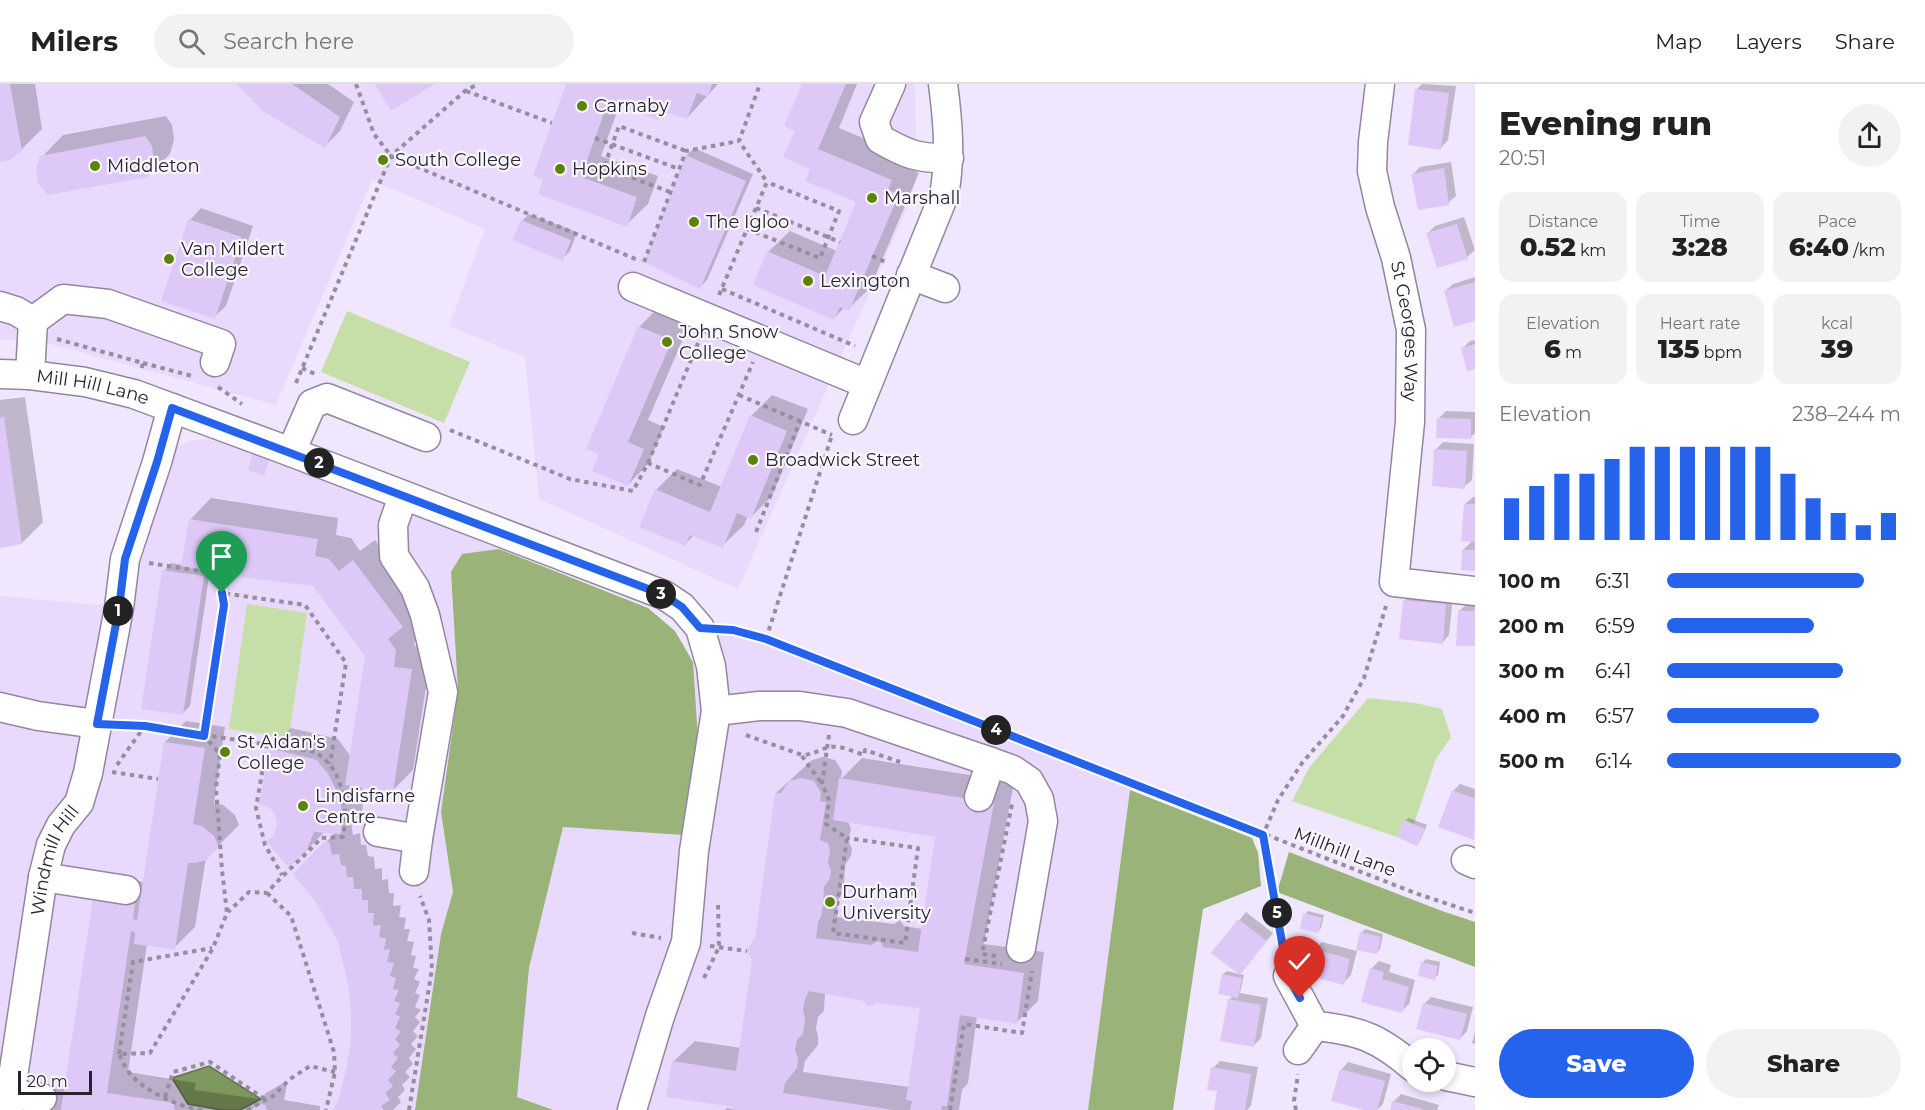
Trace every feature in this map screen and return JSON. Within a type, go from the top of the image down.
[{"type":"street","points":[[891,84],[874,122],[880,139],[904,153],[932,159],[949,158]]},
{"type":"street","points":[[843,427],[867,384],[903,271],[944,195],[949,158],[949,124],[943,84]]},
{"type":"street","name":"St Georges Way","points":[[1380,84],[1372,171],[1380,207],[1396,258],[1411,330],[1410,422],[1394,582]]},
{"type":"street","points":[[903,271],[945,288]]},
{"type":"street","points":[[633,287],[867,384]]},
{"type":"street","points":[[30,375],[32,326],[63,299],[108,304],[221,344],[215,362]]},
{"type":"street","points":[[0,306],[16,311],[32,326]]},
{"type":"street","name":"Mill Hill Lane","points":[[0,374],[30,375],[85,382],[134,394],[664,595],[682,607],[700,628],[711,666],[716,711],[694,851],[686,942],[660,1016],[632,1110]]},
{"type":"street","points":[[291,452],[312,404],[327,398],[426,437]]},
{"type":"street","name":"Windmill Hill","points":[[10,1102],[44,877],[51,845],[61,825],[79,803],[88,773],[119,608],[125,559],[172,408]]},
{"type":"street","points":[[403,496],[393,525],[394,556],[415,588],[425,615],[443,692],[418,839],[415,880]]},
{"type":"street","points":[[1394,582],[1475,591]]},
{"type":"street","points":[[716,711],[759,706],[800,706],[847,712],[1013,770],[1029,781],[1039,799],[1043,821],[1020,954]]},
{"type":"street","points":[[0,707],[38,716],[97,724]]},
{"type":"street","points":[[979,797],[991,762]]},
{"type":"street","points":[[367,830],[418,839]]},
{"type":"street","points":[[44,877],[126,890]]},
{"type":"street","points":[[1288,976],[1315,1026]]},
{"type":"street","points":[[1298,1050],[1315,1026]]},
{"type":"street","points":[[1315,1026],[1345,1028],[1372,1038],[1402,1058]]},
{"type":"street","points":[[1456,1078],[1475,1082]]},
{"type":"street","points":[[10,1102],[42,1098]]},
{"type":"path","points":[[356,84],[374,134],[391,156],[644,262],[686,151]]},
{"type":"path","points":[[294,389],[391,156],[465,91],[478,84]]},
{"type":"path","points":[[739,141],[760,84]]},
{"type":"path","points":[[465,91],[552,123]]},
{"type":"path","points":[[670,192],[604,166],[619,126],[686,151],[739,141]]},
{"type":"path","points":[[595,138],[679,169]]},
{"type":"path","points":[[739,141],[767,182],[839,211],[820,258],[747,229]]},
{"type":"path","points":[[426,437],[441,427],[570,479],[633,491],[648,463],[767,182]]},
{"type":"path","points":[[756,208],[840,242]]},
{"type":"path","points":[[872,256],[903,271]]},
{"type":"path","points":[[722,288],[861,349]]},
{"type":"path","points":[[32,326],[144,363],[134,394]]},
{"type":"path","points":[[648,463],[700,485],[762,340]]},
{"type":"path","points":[[739,395],[800,421],[843,427]]},
{"type":"path","points":[[756,532],[800,421]]},
{"type":"path","points":[[149,563],[225,574],[222,593],[224,605],[204,736]]},
{"type":"path","points":[[1288,976],[1263,835],[1278,800],[1302,763],[1343,716],[1365,678],[1394,582]]},
{"type":"path","points":[[222,593],[305,605],[346,663],[330,765]]},
{"type":"path","name":"Millhill Lane","points":[[700,628],[733,630],[766,639],[1263,835],[1475,914]]},
{"type":"path","points":[[822,784],[832,710]]},
{"type":"path","points":[[97,724],[145,726],[316,752],[330,765],[344,801],[346,818],[343,837],[321,838],[306,855],[282,875],[267,893]]},
{"type":"path","points":[[204,736],[220,754],[216,788],[227,913]]},
{"type":"path","points":[[267,744],[256,808],[265,845],[282,875]]},
{"type":"path","points":[[771,745],[802,755],[811,755],[827,747],[836,747],[864,755],[865,750],[908,764]]},
{"type":"path","points":[[802,755],[822,784],[829,800],[826,824],[847,838],[918,848],[905,943],[833,933],[847,838]]},
{"type":"path","points":[[112,772],[158,779]]},
{"type":"path","points":[[950,1110],[964,1024],[1022,1033],[1034,962],[1020,954],[982,954],[1012,803],[979,797]]},
{"type":"path","points":[[343,826],[367,830]]},
{"type":"path","points":[[409,1110],[432,969],[429,920],[415,880]]},
{"type":"path","points":[[119,1054],[150,1053],[213,948],[227,913],[249,892],[267,893],[291,916],[334,1052],[335,1072],[326,1110]]},
{"type":"path","points":[[708,945],[747,951]]},
{"type":"path","points":[[202,1110],[188,1108],[151,1092],[129,1073],[119,1054],[133,962],[213,948]]},
{"type":"path","points":[[964,959],[978,961],[977,966]]},
{"type":"path","points":[[1296,1110],[1294,1101],[1301,1059],[1298,1050]]},
{"type":"path","points":[[165,1097],[173,1072],[210,1062],[266,1100]]},
{"type":"path","points":[[247,1110],[273,1096],[290,1079],[310,1066],[335,1072]]},
{"type":"shaded area","points":[[0,84],[915,84],[917,172],[909,204],[738,589],[539,499],[525,357],[449,326],[485,229],[372,180],[276,405],[32,339],[0,340]]},
{"type":"shaded area","points":[[347,311],[470,362],[444,423],[321,372]]},
{"type":"shaded area","name":"St Aidan's College","points":[[208,439],[253,453],[499,549],[453,604],[458,691],[441,812],[468,998],[463,1110],[8,1110],[0,1078],[0,596],[119,607],[173,449],[189,441]]},
{"type":"shaded area","points":[[499,549],[648,608],[675,631],[693,662],[698,739],[684,835],[563,827],[529,968],[517,1097],[553,1110],[415,1110],[441,934],[453,892],[441,812],[458,691],[451,572],[462,554]]},
{"type":"shaded area","points":[[247,604],[307,613],[289,738],[229,729]]},
{"type":"shaded area","name":"Durham University","points":[[700,628],[733,630],[766,639],[1122,779],[1130,790],[1088,1110],[553,1110],[516,1097],[529,968],[563,827],[683,835],[698,739],[693,662]]},
{"type":"shaded area","points":[[1368,698],[1415,703],[1442,709],[1451,737],[1436,759],[1414,824],[1404,821],[1397,837],[1292,801],[1309,768]]},
{"type":"shaded area","points":[[1130,790],[1252,838],[1258,853],[1261,886],[1203,909],[1173,1110],[1088,1110]]},
{"type":"shaded area","points":[[1289,852],[1475,922],[1475,967],[1277,892]]},
{"type":"shaded area","points":[[209,1066],[261,1099],[240,1110],[221,1110],[188,1104],[172,1078]]},
{"type":"building","points":[[0,84],[10,84],[22,151],[10,160],[0,162]]},
{"type":"building","points":[[236,84],[292,84],[340,117],[325,148],[264,112]]},
{"type":"building","points":[[375,84],[435,84],[391,111]]},
{"type":"building","points":[[566,84],[712,84],[708,97],[697,93],[687,119],[662,111],[659,120],[608,102],[581,177],[637,197],[627,227],[538,194],[543,179],[533,176]]},
{"type":"building","points":[[802,84],[846,84],[818,149],[892,180],[888,190],[899,194],[849,311],[840,307],[834,320],[753,285],[767,251],[825,276],[856,202],[805,181],[810,169],[783,157],[795,131],[784,126]]},
{"type":"building","points":[[1415,89],[1449,93],[1441,150],[1408,145]]},
{"type":"building","name":"Middleton","points":[[145,136],[152,146],[154,161],[149,177],[48,195],[38,183],[36,170],[40,156]]},
{"type":"building","name":"The Igloo","points":[[685,155],[746,181],[700,289],[644,262]]},
{"type":"building","points":[[1444,168],[1449,205],[1418,210],[1411,174]]},
{"type":"building","points":[[188,219],[242,237],[215,319],[161,301]]},
{"type":"building","points":[[521,220],[571,240],[563,261],[512,240]]},
{"type":"building","points":[[1457,224],[1468,259],[1437,268],[1426,233]]},
{"type":"building","points":[[1475,282],[1475,321],[1454,327],[1444,291]]},
{"type":"building","points":[[638,326],[672,340],[628,442],[644,449],[628,486],[592,471],[599,454],[586,449]]},
{"type":"building","points":[[1475,344],[1475,369],[1467,371],[1461,348]]},
{"type":"building","name":"Broadwick Street","points":[[750,415],[787,431],[751,519],[737,513],[723,548],[690,535],[685,546],[639,527],[655,489],[710,512]]},
{"type":"building","points":[[4,417],[22,544],[0,548],[0,418]]},
{"type":"building","points":[[1437,418],[1471,419],[1471,439],[1436,438]]},
{"type":"building","points":[[1434,449],[1467,451],[1465,489],[1432,486]]},
{"type":"building","points":[[253,453],[270,459],[264,476],[248,470]]},
{"type":"building","points":[[1464,504],[1475,504],[1475,542],[1461,541]]},
{"type":"building","points":[[189,519],[318,539],[315,556],[329,559],[339,571],[353,560],[403,627],[388,639],[396,650],[394,667],[412,669],[393,792],[345,785],[365,656],[313,586],[225,575],[181,566]]},
{"type":"building","points":[[1462,550],[1475,550],[1475,571],[1461,570]]},
{"type":"building","points":[[162,570],[204,576],[183,715],[141,709]]},
{"type":"building","points":[[1403,600],[1446,604],[1443,644],[1399,639]]},
{"type":"building","points":[[1458,611],[1475,611],[1475,646],[1456,646]]},
{"type":"building","points":[[164,742],[205,748],[193,824],[202,826],[214,836],[219,847],[206,860],[188,863],[175,950],[134,944],[135,932],[131,931],[107,1093],[175,1103],[174,1110],[61,1110],[93,898],[135,904],[133,919],[137,920]]},
{"type":"building","name":"Lindisfarne Centre","points":[[269,748],[317,760],[338,793],[343,815],[341,834],[314,832],[305,854],[288,867],[266,841],[273,836],[277,825],[275,815],[270,808],[259,804]]},
{"type":"building","points":[[801,778],[814,781],[821,793],[820,801],[826,802],[820,840],[828,843],[830,851],[828,862],[831,871],[830,878],[824,887],[823,906],[816,938],[871,945],[878,941],[883,947],[918,952],[935,837],[833,820],[839,778],[994,803],[964,964],[1024,973],[1017,1024],[960,1015],[947,1106],[942,1106],[941,1110],[910,1110],[912,1101],[906,1100],[920,1008],[876,1003],[868,1006],[864,1001],[809,991],[803,1009],[805,1019],[803,1034],[797,1040],[795,1050],[798,1059],[797,1068],[785,1083],[783,1093],[894,1110],[732,1110],[733,1107],[666,1097],[672,1061],[736,1071],[752,960],[747,951],[755,938],[775,793],[781,793],[789,781]]},
{"type":"building","points":[[1452,790],[1475,799],[1474,840],[1438,827]]},
{"type":"building","points":[[1404,820],[1425,829],[1417,846],[1397,837]]},
{"type":"building","points":[[329,842],[332,855],[339,854],[341,865],[346,866],[347,877],[353,877],[354,889],[362,889],[362,900],[368,900],[368,913],[374,913],[373,926],[381,925],[379,937],[386,938],[384,950],[390,949],[387,962],[394,963],[390,976],[396,978],[393,989],[399,990],[394,1001],[400,1003],[395,1014],[400,1017],[395,1028],[401,1032],[395,1039],[400,1045],[393,1053],[398,1058],[391,1067],[396,1071],[388,1080],[393,1086],[385,1093],[390,1100],[381,1106],[384,1110],[333,1110],[339,1098],[351,1038],[348,984],[338,942],[317,904],[293,874],[323,843]]},
{"type":"building","points":[[1303,913],[1322,918],[1318,933],[1300,929]]},
{"type":"building","points":[[1238,919],[1267,941],[1240,975],[1211,953]]},
{"type":"building","points":[[1360,932],[1381,937],[1377,954],[1356,950]]},
{"type":"building","points":[[1314,949],[1350,959],[1344,985],[1307,975]]},
{"type":"building","points":[[1421,962],[1438,966],[1435,980],[1418,976]]},
{"type":"building","points":[[1370,968],[1384,972],[1382,979],[1409,987],[1402,1013],[1361,1002]]},
{"type":"building","points":[[1222,974],[1242,978],[1238,998],[1218,994]]},
{"type":"building","points":[[1228,999],[1261,1005],[1254,1047],[1220,1041]]},
{"type":"building","points":[[1423,1003],[1467,1014],[1460,1040],[1416,1029]]},
{"type":"building","points":[[1211,1067],[1251,1074],[1245,1110],[1214,1110],[1217,1091],[1207,1090]]},
{"type":"building","points":[[1340,1069],[1385,1081],[1377,1110],[1364,1110],[1331,1101]]},
{"type":"building","points":[[1392,1101],[1423,1109],[1423,1110],[1390,1110]]},
{"type":"building","points":[[261,1104],[266,1105],[266,1110],[250,1110]]},
{"type":"place","name":"Carnaby","points":[[582,106]]},
{"type":"place","name":"South College","points":[[383,160]]},
{"type":"place","name":"Middleton","points":[[95,166]]},
{"type":"place","name":"Hopkins","points":[[560,169]]},
{"type":"place","name":"Marshall","points":[[872,198]]},
{"type":"place","name":"The Igloo","points":[[694,222]]},
{"type":"place","name":"Van Mildert College","points":[[169,259]]},
{"type":"place","name":"Lexington","points":[[808,281]]},
{"type":"place","name":"John Snow College","points":[[667,342]]},
{"type":"place","name":"Broadwick Street","points":[[753,460]]},
{"type":"place","name":"St Aidan's College","points":[[225,752]]},
{"type":"place","name":"Lindisfarne Centre","points":[[303,806]]},
{"type":"place","name":"Durham University","points":[[830,902]]},
{"type":"route","points":[[222,593],[224,605],[204,736],[145,726],[97,724],[119,608],[125,559],[172,408],[664,595],[682,607],[700,628],[733,630],[766,639],[1263,835],[1288,976],[1300,998]]}]
